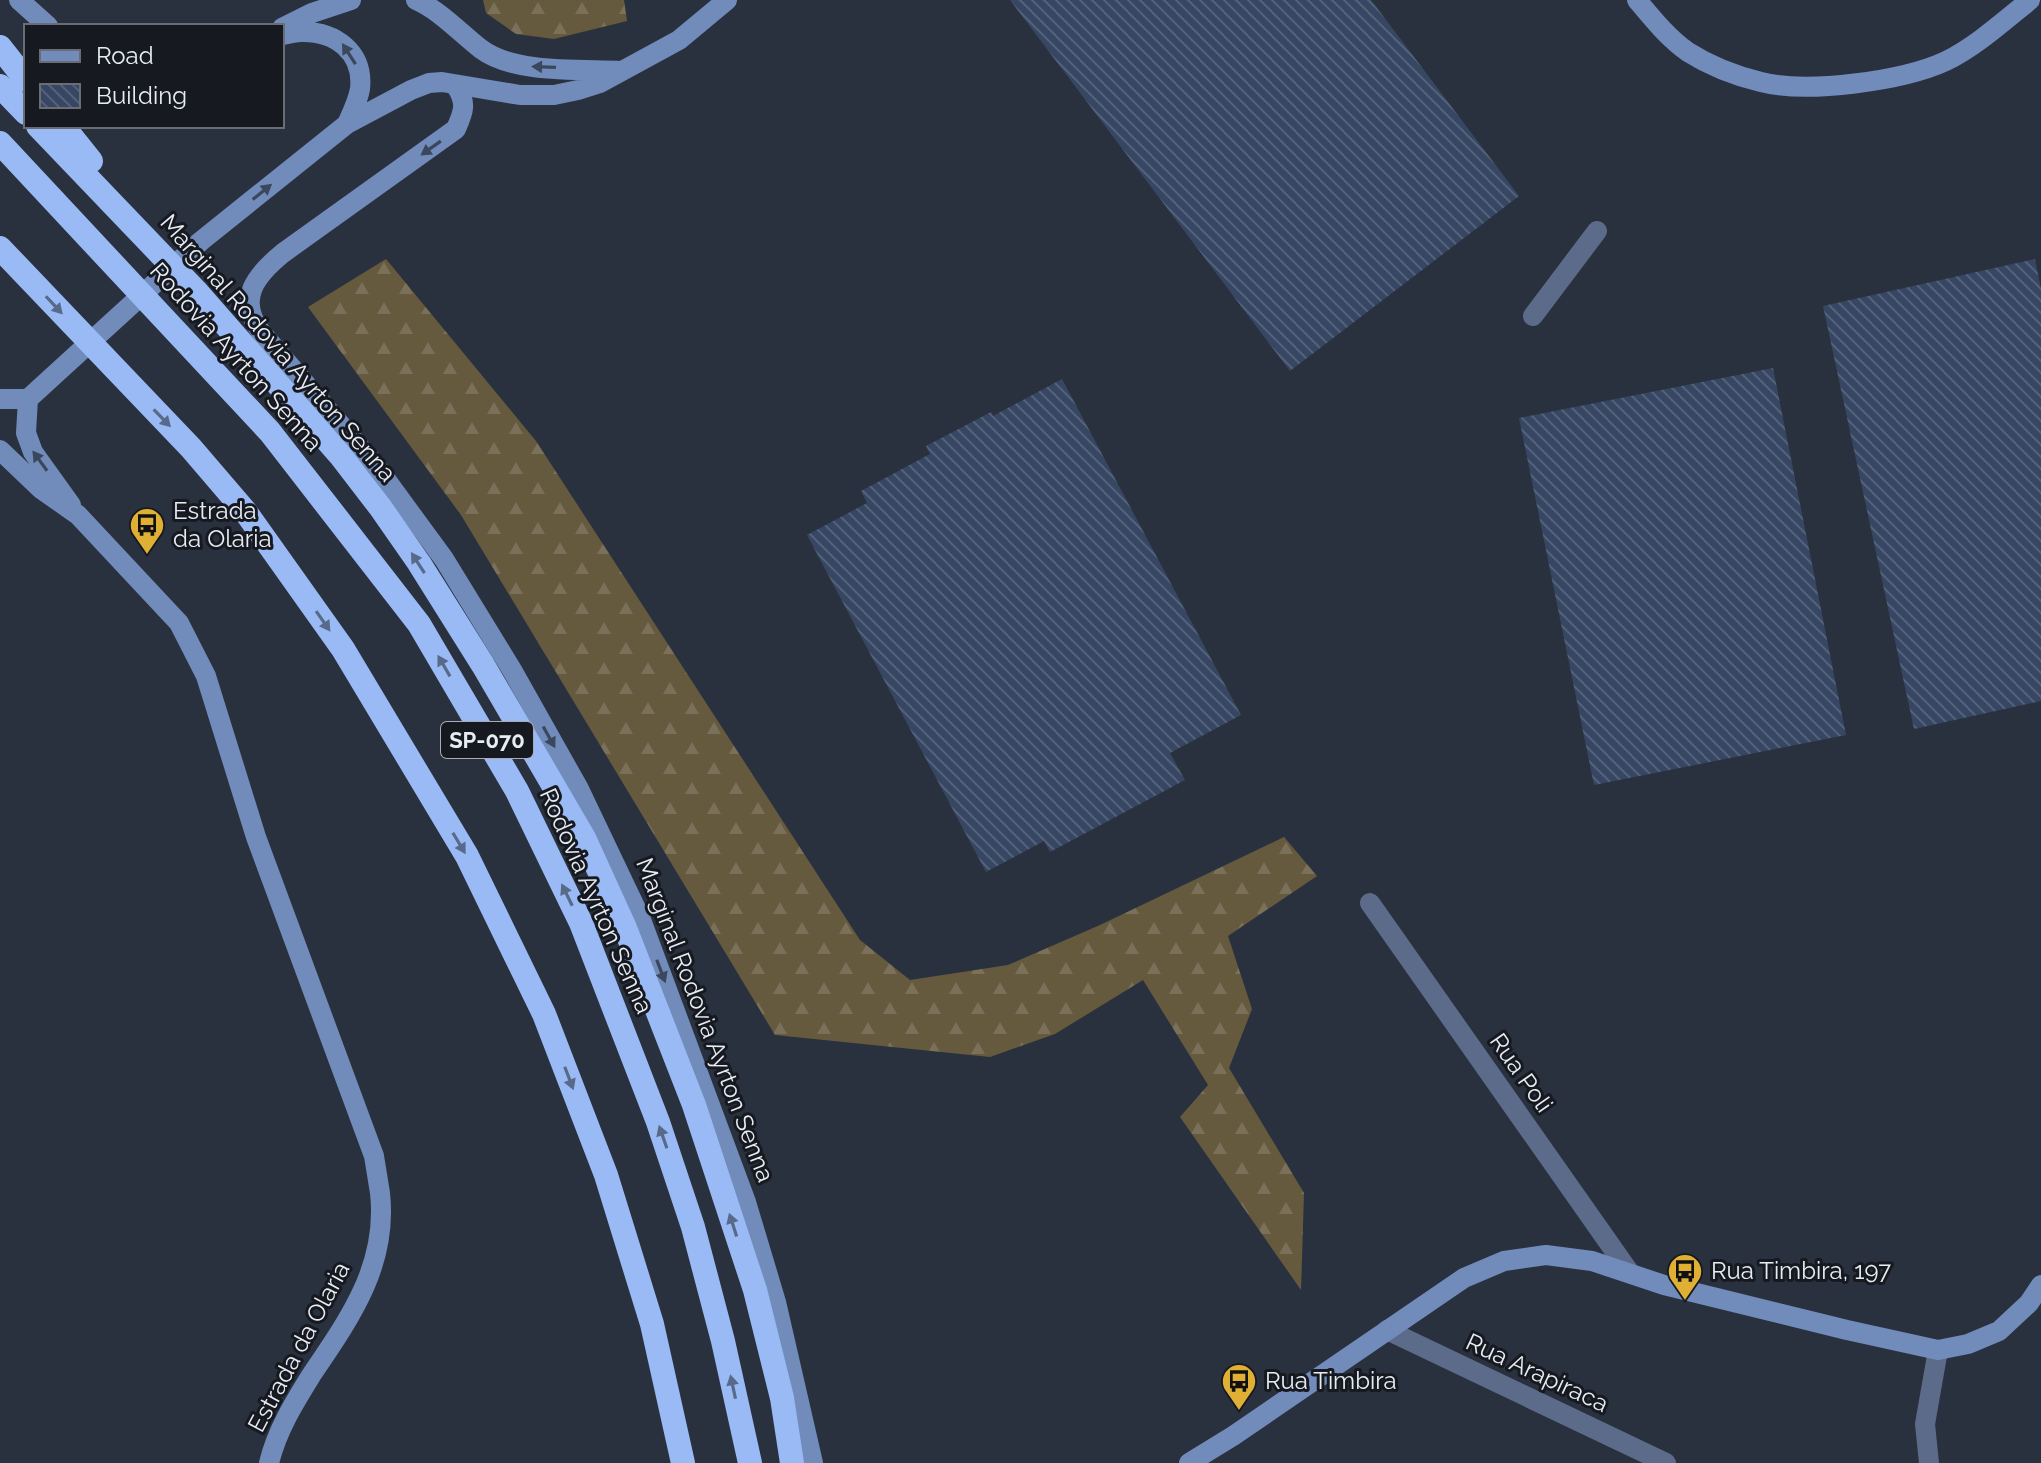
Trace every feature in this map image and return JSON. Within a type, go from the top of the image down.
[{"type":"highway","points":[[0,47],[24,77]]},
{"type":"highway","points":[[0,86],[24,111]]},
{"type":"highway","name":"Marginal Rodovia Ayrton Senna","points":[[40,128],[307,415],[380,507],[475,652],[584,838],[625,928],[694,1105],[755,1290],[782,1398],[792,1463]]},
{"type":"highway","points":[[65,128],[139,220],[151,244]]},
{"type":"highway","name":"Rodovia Ayrton Senna","points":[[0,143],[270,432],[419,624],[517,791],[581,923],[658,1122],[693,1227],[750,1463]]},
{"type":"highway","name":"SP-070","points":[[0,248],[191,448],[245,511],[343,649],[467,856],[544,1014],[606,1175],[652,1324],[683,1463]]},
{"type":"street","points":[[19,0],[46,24]]},
{"type":"street","points":[[284,27],[312,13],[351,0]]},
{"type":"street","points":[[416,0],[430,6],[482,50],[501,60],[527,67],[621,71]]},
{"type":"street","points":[[0,399],[28,399],[201,241],[347,124],[429,83],[442,82],[520,95],[554,95],[600,83],[679,40],[727,0]]},
{"type":"street","points":[[1637,0],[1660,27],[1688,51],[1723,70],[1763,83],[1806,86],[1854,84],[1891,78],[1946,61],[2030,0]]},
{"type":"street","points":[[284,35],[302,32],[324,35],[342,42],[353,54],[360,88],[347,124]]},
{"type":"street","name":"Marginal Rodovia Ayrton Senna","points":[[456,86],[463,98],[456,129],[265,268],[250,294],[251,317],[376,466],[444,559],[512,670],[579,789],[640,917],[746,1202],[776,1302],[813,1463]]},
{"type":"street","points":[[1533,316],[1597,231]]},
{"type":"street","name":"Estrada da Olaria","points":[[28,399],[26,433],[33,452],[78,515],[179,623],[206,676],[256,837],[374,1156],[380,1220],[378,1244],[368,1281],[352,1314],[281,1424],[269,1463]]},
{"type":"street","name":"Estrada da Olaria","points":[[0,450],[41,489],[78,515]]},
{"type":"street","name":"Rua Poli","points":[[1370,903],[1630,1273]]},
{"type":"street","points":[[1200,1461],[1464,1278],[1504,1261],[1546,1255],[1592,1261],[1664,1285],[1938,1350],[1968,1344],[1999,1331],[2029,1303],[2041,1285]]},
{"type":"street","name":"Rua Arapiraca","points":[[1387,1330],[1666,1463]]},
{"type":"street","points":[[1929,1463],[1925,1424],[1938,1350]]},
{"type":"green space","points":[[483,0],[624,0],[627,21],[554,39],[516,34],[486,13]]},
{"type":"green space","points":[[386,259],[536,441],[860,940],[910,980],[1008,965],[1100,925],[1284,837],[1317,876],[1228,936],[1252,1009],[1229,1068],[1304,1193],[1301,1290],[1180,1117],[1208,1085],[1143,980],[1055,1034],[990,1057],[775,1035],[461,515],[308,307]]},
{"type":"building","points":[[1010,0],[1371,0],[1519,196],[1290,371]]},
{"type":"building","points":[[2035,259],[2041,289],[2041,701],[1914,729],[1823,306]]},
{"type":"building","points":[[1773,368],[1846,735],[1594,785],[1519,418]]},
{"type":"building","points":[[1062,379],[1241,715],[1170,753],[1185,780],[1050,852],[1044,841],[986,872],[807,535],[867,503],[861,491],[930,454],[926,446],[991,412],[993,416]]},
{"type":"place","name":"Estrada da Olaria","points":[[147,556]]},
{"type":"place","name":"Rua Timbira, 197","points":[[1685,1302]]},
{"type":"place","name":"Rua Timbira","points":[[1239,1412]]}]
